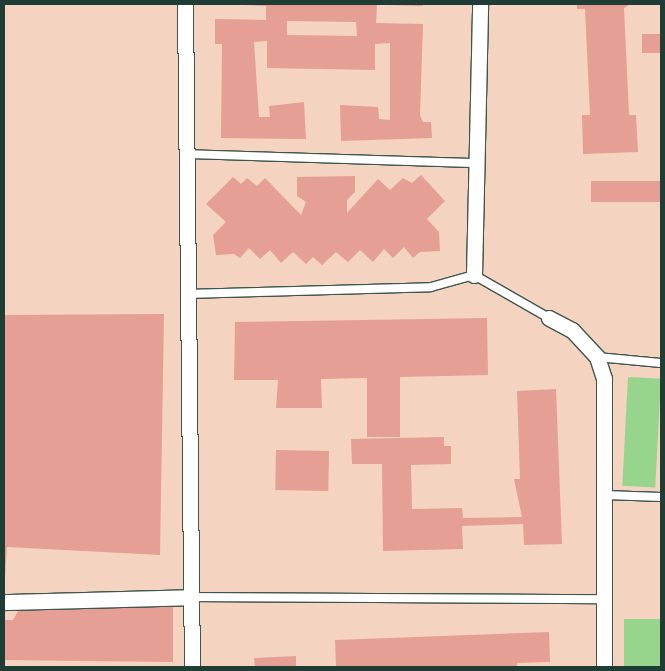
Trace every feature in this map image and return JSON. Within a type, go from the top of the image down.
[{"type":"street","points":[[185,4],[186,294],[192,667]]},
{"type":"street","points":[[474,275],[480,4]]},
{"type":"street","points":[[549,318],[572,330],[597,357],[604,379],[604,667]]},
{"type":"street","points":[[4,602],[191,597]]},
{"type":"lane","points":[[185,154],[476,162]]},
{"type":"lane","points":[[186,294],[431,287],[474,275],[549,318]]},
{"type":"lane","points":[[597,357],[661,363]]},
{"type":"lane","points":[[605,495],[661,497]]},
{"type":"lane","points":[[191,597],[605,599]]},
{"type":"shaded area","points":[[4,4],[661,4],[661,667],[4,667]]},
{"type":"green space","points":[[628,377],[661,379],[655,488],[622,486]]},
{"type":"green space","points":[[624,619],[661,619],[661,667],[624,667]]},
{"type":"building","points":[[219,4],[377,4],[376,23],[423,24],[420,115],[423,122],[431,122],[432,138],[341,141],[340,105],[378,107],[379,119],[390,120],[390,43],[375,44],[375,70],[267,68],[267,41],[254,42],[259,117],[270,117],[269,106],[304,102],[306,139],[221,138],[222,44],[215,44],[215,19],[266,20],[266,6]],"holes":[[[287,21],[356,22],[357,36],[287,35]]]},
{"type":"building","points":[[423,4],[423,6],[387,5]]},
{"type":"building","points":[[577,4],[631,4],[624,8],[629,115],[636,115],[638,152],[583,154],[582,115],[590,115],[585,9],[577,9]]},
{"type":"building","points":[[642,34],[661,34],[661,53],[642,53]]},
{"type":"building","points":[[421,175],[445,201],[427,219],[439,232],[440,251],[420,252],[413,258],[404,247],[393,258],[384,249],[373,262],[360,250],[348,262],[336,252],[322,265],[313,257],[306,264],[293,252],[281,263],[270,250],[260,259],[249,248],[240,258],[234,254],[216,255],[213,235],[226,222],[206,204],[233,177],[241,184],[247,178],[257,186],[265,178],[301,215],[306,202],[297,196],[297,177],[355,176],[355,192],[347,200],[347,213],[378,179],[390,190],[403,178],[412,183]]},
{"type":"building","points":[[591,181],[661,181],[661,202],[591,202]]},
{"type":"building","points":[[164,314],[160,555],[7,547],[4,591],[4,315]]},
{"type":"building","points":[[487,318],[488,375],[400,377],[400,437],[367,437],[367,378],[321,379],[322,408],[276,408],[278,380],[234,380],[235,322]]},
{"type":"building","points":[[556,389],[562,544],[524,545],[523,524],[462,526],[463,549],[383,551],[382,464],[352,464],[351,439],[444,437],[444,446],[451,446],[451,464],[411,465],[412,509],[462,508],[463,518],[522,517],[514,479],[520,479],[517,391]]},
{"type":"building","points":[[276,450],[329,451],[328,491],[275,490]]},
{"type":"building","points":[[23,602],[173,603],[173,662],[4,660],[4,620],[13,620]]},
{"type":"building","points":[[549,632],[550,662],[517,663],[517,667],[336,667],[335,640]]},
{"type":"building","points":[[296,656],[296,667],[255,667],[254,658]]}]
